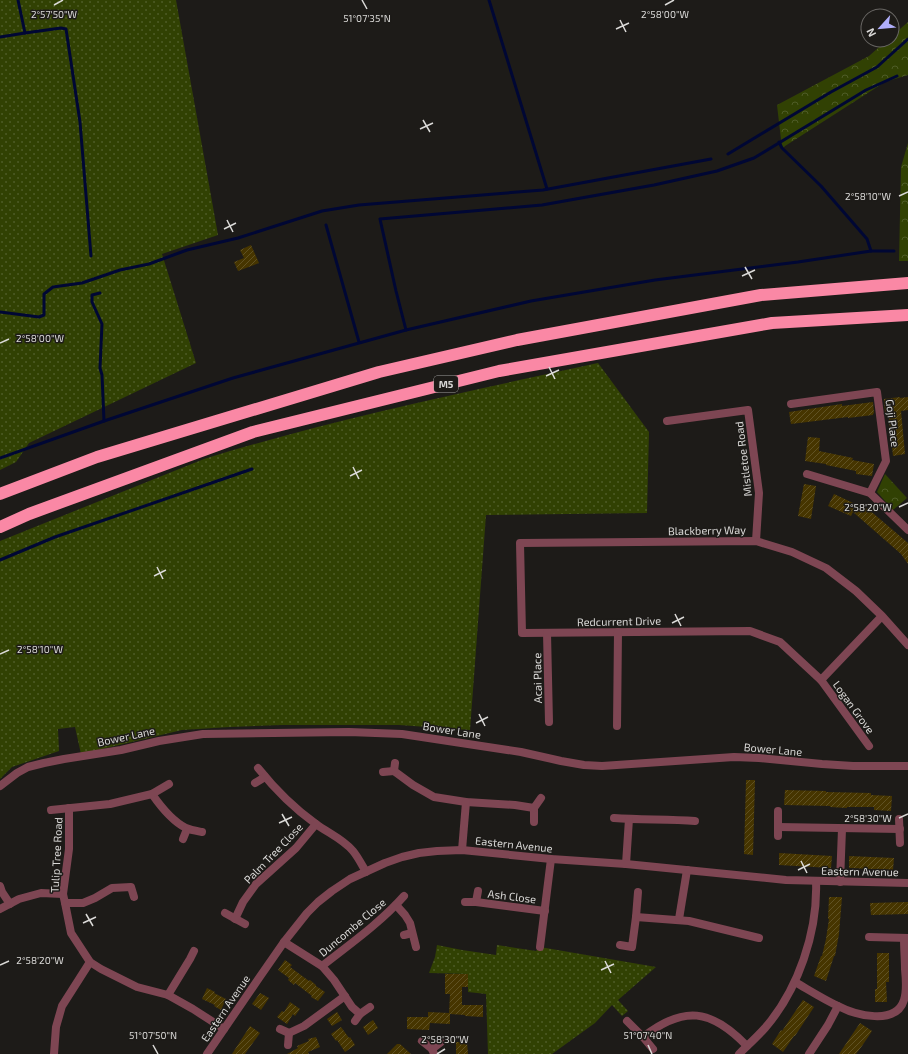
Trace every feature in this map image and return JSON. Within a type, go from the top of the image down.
[{"type":"highway","points":[[0,494],[97,457],[379,372],[478,348],[761,295],[908,283]]},
{"type":"highway","name":"M5","points":[[0,527],[29,514],[253,432],[499,371],[772,323],[908,314]]},
{"type":"street","name":"Goji Place","points":[[791,404],[877,392],[886,461],[870,493]]},
{"type":"street","name":"Mistletoe Road","points":[[667,421],[748,410],[760,493],[756,541]]},
{"type":"street","points":[[808,474],[870,493],[908,530]]},
{"type":"street","name":"Blackberry Way","points":[[520,543],[756,541],[792,552],[826,568],[856,590],[908,644]]},
{"type":"street","name":"Redcurrent Drive","points":[[520,543],[522,633],[750,631],[780,642],[821,680]]},
{"type":"street","points":[[821,680],[882,616]]},
{"type":"street","points":[[617,726],[618,632]]},
{"type":"street","name":"Acai Place","points":[[548,633],[549,722]]},
{"type":"street","name":"Logan Grove","points":[[821,680],[869,746]]},
{"type":"street","name":"Bower Lane","points":[[0,786],[17,773],[28,767],[64,759],[121,750],[159,740],[203,734],[349,732],[402,734],[521,752],[569,762],[596,765],[734,757],[853,766],[908,766]]},
{"type":"street","points":[[383,772],[395,767],[413,785],[434,797],[466,802],[515,805],[534,808]]},
{"type":"street","points":[[258,768],[294,806],[316,824],[336,835],[353,851],[366,872]]},
{"type":"street","points":[[255,783],[265,777]]},
{"type":"street","points":[[51,810],[110,804],[152,794],[169,784]]},
{"type":"street","points":[[152,794],[160,806],[172,819],[187,829],[202,832]]},
{"type":"street","points":[[534,822],[534,808],[541,798]]},
{"type":"street","points":[[462,850],[466,802]]},
{"type":"street","name":"Tulip Tree Road","points":[[69,808],[69,849],[63,894],[71,933],[90,962],[137,987],[168,995],[194,1009],[224,1030]]},
{"type":"street","points":[[778,811],[778,836]]},
{"type":"street","points":[[614,818],[695,821]]},
{"type":"street","points":[[626,864],[629,819]]},
{"type":"street","points":[[899,819],[900,843]]},
{"type":"street","name":"Palm Tree Close","points":[[235,919],[243,902],[256,884],[296,848],[316,824]]},
{"type":"street","points":[[778,827],[900,829]]},
{"type":"street","points":[[182,839],[187,829]]},
{"type":"street","points":[[840,882],[842,829]]},
{"type":"street","name":"Eastern Avenue","points":[[207,1054],[284,942],[307,913],[318,902],[350,879],[384,863],[402,857],[419,853],[462,850],[786,880],[908,883]]},
{"type":"street","name":"Ash Close","points":[[540,946],[551,859]]},
{"type":"street","points":[[679,920],[687,870]]},
{"type":"street","points":[[739,1054],[765,1028],[795,982],[808,945],[813,922],[816,901],[816,881]]},
{"type":"street","name":"Tulip Tree Road","points":[[65,903],[83,903],[112,888],[133,884],[134,897]]},
{"type":"street","points":[[0,886],[10,904]]},
{"type":"street","name":"Ash Close","points":[[476,902],[478,891]]},
{"type":"street","points":[[620,945],[632,947],[638,892]]},
{"type":"street","points":[[0,909],[20,899],[41,893],[63,894]]},
{"type":"street","name":"Duncombe Close","points":[[322,966],[377,922],[404,896]]},
{"type":"street","name":"Ash Close","points":[[465,902],[476,902],[545,911]]},
{"type":"street","name":"Duncombe Close","points":[[396,905],[405,914],[410,923],[408,934],[416,947]]},
{"type":"street","points":[[224,913],[245,924]]},
{"type":"street","points":[[636,916],[689,920],[759,938]]},
{"type":"street","points":[[795,982],[838,1006],[860,1014],[878,1017],[892,1014],[900,1008],[904,1000],[906,938],[870,937]]},
{"type":"street","points":[[284,942],[322,966],[334,980],[358,1018],[370,1007]]},
{"type":"street","points":[[168,995],[194,962],[194,951]]},
{"type":"street","points":[[54,1054],[56,1027],[62,1006],[90,962]]},
{"type":"street","points":[[289,1034],[304,1026],[345,996]]},
{"type":"street","points":[[809,1054],[828,1025],[838,1006]]},
{"type":"street","points":[[643,1037],[667,1021],[689,1015],[712,1019],[724,1025],[747,1046]]},
{"type":"street","points":[[628,1021],[653,1049]]},
{"type":"street","points":[[280,1029],[289,1034]]},
{"type":"street","points":[[288,1045],[289,1034]]},
{"type":"street","points":[[422,1041],[433,1052],[441,1042]]},
{"type":"green space","points":[[0,0],[176,0],[218,235],[162,254],[196,363],[29,443],[16,462],[0,470]]},
{"type":"green space","points":[[908,22],[908,75],[885,82],[782,148],[777,105],[869,56],[878,48],[900,48],[900,29]]},
{"type":"green space","points":[[908,143],[908,261],[899,261],[901,167]]},
{"type":"green space","points":[[598,363],[649,432],[647,513],[486,515],[470,730],[399,725],[282,725],[230,727],[182,730],[81,754],[75,727],[58,729],[59,751],[12,767],[0,779],[0,541],[204,459],[301,431]]},
{"type":"green space","points":[[885,474],[907,498],[893,510],[877,492]]},
{"type":"green space","points":[[437,945],[496,955],[497,945],[536,951],[540,947],[656,967],[618,1000],[628,1011],[622,1016],[612,1005],[595,1023],[552,1054],[488,1054],[486,994],[468,992],[468,974],[429,973],[435,957]]},
{"type":"building","points":[[251,245],[259,263],[238,271],[234,262],[244,258],[240,250]]},
{"type":"building","points":[[908,397],[908,410],[901,411],[905,454],[893,456],[888,411],[885,412],[884,399]]},
{"type":"building","points":[[873,402],[873,415],[791,424],[789,412],[842,404],[842,406]]},
{"type":"building","points":[[808,437],[820,438],[819,451],[874,464],[872,476],[856,474],[856,471],[826,464],[805,461]]},
{"type":"building","points":[[804,484],[816,486],[811,519],[798,516]]},
{"type":"building","points":[[834,494],[866,509],[867,508],[908,543],[908,564],[901,554],[853,512],[851,516],[828,506]]},
{"type":"building","points":[[746,780],[755,780],[753,855],[744,854]]},
{"type":"building","points":[[785,790],[871,793],[871,795],[892,796],[891,811],[874,810],[874,807],[847,808],[784,805]]},
{"type":"building","points":[[779,853],[832,856],[831,868],[779,865]]},
{"type":"building","points":[[849,856],[894,858],[893,870],[849,868]]},
{"type":"building","points":[[829,897],[842,897],[839,934],[835,956],[826,981],[814,976],[822,956],[826,939],[829,919]]},
{"type":"building","points":[[908,902],[908,914],[871,915],[870,903]]},
{"type":"building","points":[[877,953],[889,953],[889,982],[886,982],[887,1002],[875,1002],[875,989],[877,989]]},
{"type":"building","points":[[285,960],[292,965],[290,967],[325,992],[318,1001],[295,983],[294,985],[288,980],[289,978],[278,970]]},
{"type":"building","points":[[445,974],[468,974],[468,987],[462,987],[462,1005],[483,1005],[483,1017],[450,1014],[450,1024],[430,1023],[429,1030],[407,1029],[407,1017],[428,1017],[428,1012],[449,1013],[450,994],[445,994]]},
{"type":"building","points":[[207,988],[226,999],[221,1010],[214,1006],[215,1005],[202,999]]},
{"type":"building","points":[[260,993],[269,998],[261,1010],[252,1004]]},
{"type":"building","points":[[803,1000],[814,1007],[783,1052],[772,1044]]},
{"type":"building","points":[[290,1002],[300,1009],[295,1016],[293,1014],[287,1024],[277,1017],[282,1011],[284,1012]]},
{"type":"building","points":[[337,1012],[342,1020],[332,1026],[327,1019]]},
{"type":"building","points":[[373,1020],[378,1028],[368,1035],[363,1027]]},
{"type":"building","points":[[860,1023],[872,1031],[862,1046],[856,1054],[839,1054]]},
{"type":"building","points":[[250,1026],[260,1033],[245,1054],[232,1054]]},
{"type":"building","points":[[341,1027],[355,1045],[345,1052],[331,1034]]},
{"type":"building","points":[[316,1037],[320,1047],[308,1052],[309,1054],[287,1054],[298,1048],[297,1046],[309,1041],[308,1039]]},
{"type":"building","points":[[456,1042],[467,1042],[468,1054],[456,1054]]},
{"type":"building","points":[[397,1044],[400,1044],[411,1054],[387,1054]]},
{"type":"waterway","points":[[18,0],[25,33],[61,28],[66,29],[80,122],[91,256]]},
{"type":"waterway","points":[[489,0],[547,189]]},
{"type":"waterway","points":[[0,37],[25,33]]},
{"type":"waterway","points":[[728,154],[831,92],[877,67],[908,39]]},
{"type":"waterway","points":[[406,330],[380,219],[542,205],[654,185],[717,171],[754,158],[866,90],[897,76]]},
{"type":"waterway","points":[[779,142],[782,148],[821,186],[867,239],[871,251]]},
{"type":"waterway","points":[[0,312],[39,317],[44,315],[44,294],[53,287],[82,283],[120,270],[149,264],[187,250],[238,238],[322,211],[359,205],[543,190],[711,159]]},
{"type":"waterway","points":[[326,225],[359,342]]},
{"type":"waterway","points":[[0,458],[104,421],[233,378],[406,330],[531,301],[655,280],[871,251],[894,251]]},
{"type":"waterway","points":[[100,293],[92,295],[92,302],[102,324],[100,368],[102,375],[104,421]]},
{"type":"waterway","points":[[0,560],[55,537],[252,469]]}]
